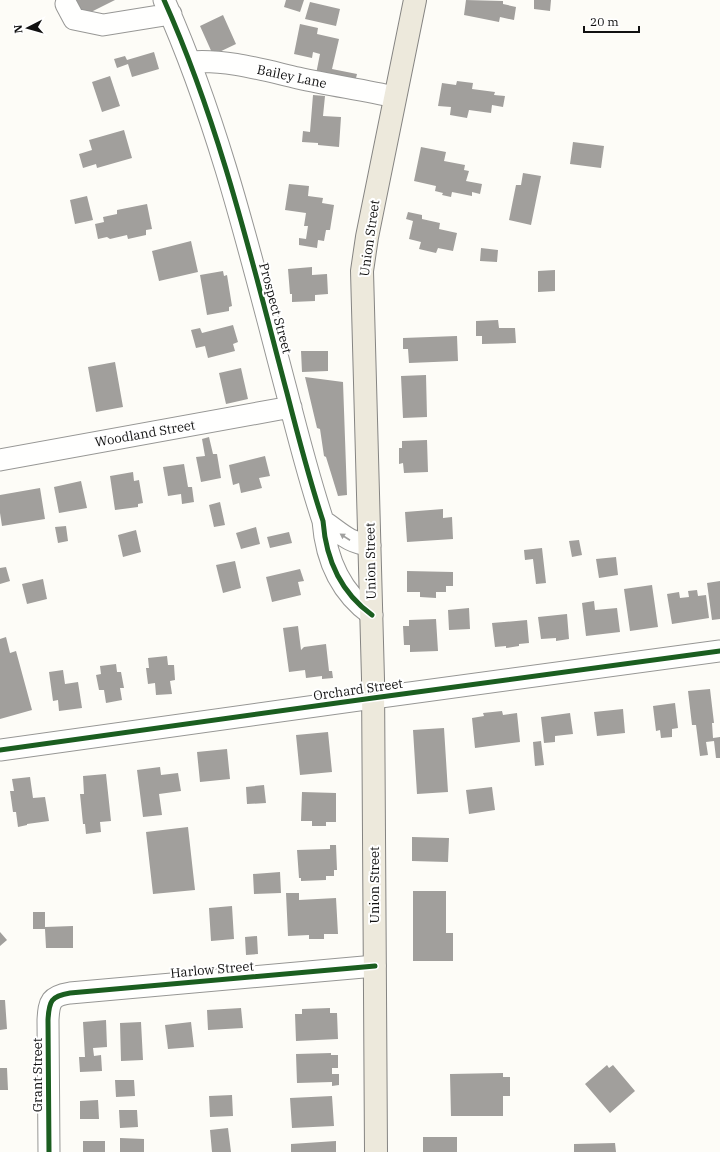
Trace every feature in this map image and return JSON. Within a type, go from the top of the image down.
[{"type":"main road","name":"Union Street","points":[[376,1152],[372,615],[362,271],[367,237],[415,0]]},
{"type":"street","points":[[66,4],[74,19],[103,25],[168,7]]},
{"type":"street","name":"Prospect Street","points":[[168,7],[211,121],[234,198],[290,407],[323,521],[327,549],[340,582],[356,603],[372,615]]},
{"type":"street","name":"Bailey Lane","points":[[190,62],[227,62],[330,85],[395,97]]},
{"type":"street","name":"Woodland Street","points":[[0,460],[290,407]]},
{"type":"street","points":[[323,521],[350,540],[361,544],[370,545]]},
{"type":"street","name":"Orchard Street","points":[[0,750],[720,651]]},
{"type":"street","name":"Harlow Street","points":[[53,998],[70,992],[375,966]]},
{"type":"street","name":"Grant Street","points":[[49,1152],[48,1010],[53,998]]},
{"type":"building","points":[[73,0],[115,0],[81,17]]},
{"type":"building","points":[[286,0],[304,0],[300,12],[284,7]]},
{"type":"building","points":[[466,0],[503,1],[503,4],[516,7],[514,20],[500,17],[499,22],[464,15]]},
{"type":"building","points":[[534,0],[551,0],[550,11],[534,9]]},
{"type":"building","points":[[310,2],[340,9],[336,26],[305,19]]},
{"type":"building","points":[[223,15],[236,44],[213,55],[200,26]]},
{"type":"building","points":[[300,24],[318,28],[317,34],[339,39],[332,69],[357,74],[354,86],[316,74],[320,54],[313,52],[312,58],[294,54]]},
{"type":"building","points":[[154,52],[159,69],[132,77],[128,64],[117,68],[114,59],[125,56],[127,60]]},
{"type":"building","points":[[110,76],[120,106],[102,112],[92,82]]},
{"type":"building","points":[[457,81],[473,83],[472,89],[495,92],[494,95],[505,96],[503,107],[492,105],[491,113],[469,110],[467,118],[450,115],[451,107],[438,106],[442,83],[456,85]]},
{"type":"building","points":[[313,95],[325,96],[323,116],[341,117],[339,147],[302,142],[303,131],[310,132]]},
{"type":"building","points":[[124,130],[132,158],[97,168],[96,164],[83,168],[79,154],[92,150],[89,140]]},
{"type":"building","points":[[573,142],[604,146],[601,168],[570,164]]},
{"type":"building","points":[[421,147],[446,152],[444,161],[465,165],[464,170],[469,171],[466,181],[482,184],[480,194],[472,192],[472,196],[452,192],[451,197],[442,195],[443,193],[435,191],[436,186],[414,181]]},
{"type":"building","points":[[523,173],[541,176],[531,225],[509,220],[516,185],[521,185]]},
{"type":"building","points":[[289,184],[309,186],[308,196],[323,198],[322,203],[334,205],[330,230],[326,230],[324,241],[318,240],[317,248],[299,245],[299,238],[306,239],[308,226],[304,226],[306,213],[285,210]]},
{"type":"building","points":[[87,196],[93,220],[75,224],[70,200]]},
{"type":"building","points":[[147,204],[152,229],[146,230],[146,235],[128,239],[127,235],[110,239],[107,237],[98,239],[95,224],[104,222],[103,217],[117,214],[117,210]]},
{"type":"building","points":[[408,212],[422,215],[422,219],[440,223],[439,229],[457,233],[453,251],[438,248],[436,253],[419,249],[421,242],[409,239],[413,221],[406,219]]},
{"type":"building","points":[[191,241],[198,272],[159,281],[152,251]]},
{"type":"building","points":[[481,248],[498,250],[497,262],[480,261]]},
{"type":"building","points":[[312,267],[312,275],[327,274],[328,294],[315,295],[315,301],[292,302],[288,269]]},
{"type":"building","points":[[555,270],[555,291],[538,292],[538,271]]},
{"type":"building","points":[[223,271],[224,276],[227,275],[232,306],[229,307],[229,311],[207,315],[200,275]]},
{"type":"building","points":[[498,320],[499,328],[515,328],[516,343],[482,344],[482,336],[476,336],[476,321]]},
{"type":"building","points":[[233,325],[238,342],[233,344],[235,351],[208,358],[205,346],[196,348],[191,330],[200,328],[202,333]]},
{"type":"building","points":[[457,336],[458,361],[409,363],[408,349],[403,349],[403,338]]},
{"type":"building","points":[[301,351],[328,351],[328,371],[302,372]]},
{"type":"building","points":[[115,362],[123,407],[96,412],[88,367]]},
{"type":"building","points":[[241,368],[248,399],[226,404],[219,373]]},
{"type":"building","points":[[426,375],[427,417],[403,418],[401,376]]},
{"type":"building","points":[[305,377],[343,382],[347,495],[338,496],[326,457],[324,456],[320,429],[317,428]]},
{"type":"building","points":[[209,437],[213,454],[217,454],[221,478],[201,482],[196,457],[205,456],[202,439]]},
{"type":"building","points":[[427,440],[428,472],[404,473],[403,463],[399,464],[399,448],[402,448],[402,441]]},
{"type":"building","points":[[265,456],[270,476],[259,478],[262,488],[241,493],[239,483],[233,485],[229,465]]},
{"type":"building","points":[[184,464],[188,487],[192,487],[194,502],[182,504],[181,494],[168,496],[163,467]]},
{"type":"building","points":[[133,472],[134,481],[139,480],[143,503],[138,504],[138,507],[115,510],[110,476]]},
{"type":"building","points":[[81,481],[87,508],[59,513],[54,487]]},
{"type":"building","points":[[40,488],[45,519],[2,526],[0,495]]},
{"type":"building","points":[[220,502],[225,525],[214,527],[209,505]]},
{"type":"building","points":[[443,509],[443,518],[452,517],[453,539],[407,542],[405,512]]},
{"type":"building","points":[[66,526],[68,541],[58,543],[55,527]]},
{"type":"building","points":[[256,527],[260,544],[241,549],[236,533]]},
{"type":"building","points":[[136,530],[141,552],[123,557],[118,535]]},
{"type":"building","points":[[289,532],[292,543],[270,548],[267,537]]},
{"type":"building","points":[[579,540],[582,555],[572,557],[569,541]]},
{"type":"building","points":[[542,548],[546,583],[536,584],[533,559],[525,560],[524,550]]},
{"type":"building","points":[[616,557],[618,575],[599,578],[596,559]]},
{"type":"building","points":[[235,561],[241,588],[223,593],[216,565]]},
{"type":"building","points":[[6,567],[10,581],[0,584],[0,568]]},
{"type":"building","points":[[300,569],[304,581],[298,582],[301,595],[272,602],[266,577]]},
{"type":"building","points":[[407,571],[453,572],[453,586],[446,586],[446,592],[436,592],[436,598],[420,597],[420,592],[407,592]]},
{"type":"building","points":[[43,579],[47,599],[27,604],[22,584]]},
{"type":"building","points":[[720,581],[720,619],[712,620],[707,583]]},
{"type":"building","points":[[652,585],[658,627],[630,631],[624,589]]},
{"type":"building","points":[[697,590],[698,596],[706,595],[709,618],[672,624],[667,594],[679,592],[680,598],[689,597],[688,591]]},
{"type":"building","points":[[594,601],[595,610],[617,608],[620,632],[586,636],[582,603]]},
{"type":"building","points":[[469,608],[470,629],[449,630],[448,610]]},
{"type":"building","points":[[567,614],[569,639],[556,641],[556,638],[541,639],[538,617]]},
{"type":"building","points":[[436,619],[438,651],[410,652],[410,645],[404,645],[403,626],[409,626],[409,620]]},
{"type":"building","points":[[527,620],[529,643],[506,648],[506,646],[495,647],[492,623]]},
{"type":"building","points":[[298,626],[301,650],[304,647],[326,644],[329,671],[332,671],[333,678],[322,679],[322,676],[306,678],[305,670],[289,672],[283,628]]},
{"type":"building","points":[[6,637],[10,653],[16,651],[32,710],[0,719],[0,639]]},
{"type":"building","points":[[167,656],[168,665],[174,665],[175,680],[170,681],[172,694],[156,695],[155,683],[148,684],[146,668],[149,668],[148,658]]},
{"type":"building","points":[[116,664],[117,672],[121,672],[124,688],[120,688],[122,700],[106,703],[104,690],[99,690],[96,675],[101,674],[100,666]]},
{"type":"building","points":[[63,670],[65,684],[78,682],[82,708],[59,711],[58,700],[53,701],[49,672]]},
{"type":"building","points":[[710,689],[714,723],[712,723],[713,738],[720,737],[720,758],[716,758],[714,741],[706,742],[708,755],[700,756],[696,725],[692,725],[688,691]]},
{"type":"building","points":[[675,703],[678,728],[672,729],[672,737],[661,738],[660,730],[656,731],[653,706]]},
{"type":"building","points":[[623,709],[625,733],[597,736],[594,712]]},
{"type":"building","points":[[502,711],[503,715],[517,713],[520,742],[475,748],[472,718],[484,716],[483,713]]},
{"type":"building","points":[[570,713],[573,734],[555,736],[555,742],[544,743],[541,717]]},
{"type":"building","points":[[444,728],[448,792],[417,794],[413,730]]},
{"type":"building","points":[[328,732],[332,772],[300,775],[296,735]]},
{"type":"building","points":[[541,741],[544,765],[535,766],[533,742]]},
{"type":"building","points":[[227,749],[230,779],[200,782],[197,752]]},
{"type":"building","points":[[160,767],[161,775],[178,773],[181,791],[159,794],[162,815],[143,817],[137,770]]},
{"type":"building","points":[[106,774],[111,821],[100,822],[101,832],[86,834],[85,824],[83,824],[80,794],[84,794],[83,776]]},
{"type":"building","points":[[30,777],[33,798],[45,797],[49,821],[27,824],[18,827],[16,812],[13,812],[10,791],[14,791],[12,779]]},
{"type":"building","points":[[264,785],[266,803],[247,804],[246,787]]},
{"type":"building","points":[[492,787],[495,810],[469,814],[466,790]]},
{"type":"building","points":[[302,792],[336,793],[336,822],[326,822],[326,826],[312,826],[312,821],[301,821]]},
{"type":"building","points":[[188,827],[195,890],[153,894],[146,832]]},
{"type":"building","points":[[412,837],[449,838],[448,862],[412,861]]},
{"type":"building","points":[[330,845],[336,845],[337,870],[334,870],[334,876],[326,876],[326,880],[301,881],[301,878],[299,878],[297,850],[330,849]]},
{"type":"building","points":[[280,872],[281,893],[254,894],[253,874]]},
{"type":"building","points":[[413,891],[446,891],[446,933],[453,933],[453,961],[413,961]]},
{"type":"building","points":[[286,893],[299,893],[299,900],[336,898],[338,934],[324,934],[324,939],[309,939],[309,935],[288,936]]},
{"type":"building","points":[[232,906],[234,939],[211,941],[209,908]]},
{"type":"building","points":[[33,912],[45,912],[45,927],[73,926],[73,948],[46,948],[45,929],[33,929]]},
{"type":"building","points":[[0,932],[7,940],[0,946]]},
{"type":"building","points":[[257,936],[258,954],[246,955],[245,937]]},
{"type":"building","points":[[0,1000],[5,1000],[7,1029],[0,1030]]},
{"type":"building","points":[[241,1008],[243,1028],[208,1030],[207,1010]]},
{"type":"building","points":[[330,1008],[330,1013],[337,1013],[338,1039],[296,1041],[295,1014],[302,1014],[302,1009]]},
{"type":"building","points":[[106,1020],[107,1047],[93,1048],[94,1056],[101,1055],[102,1071],[80,1072],[79,1057],[85,1057],[83,1022]]},
{"type":"building","points":[[141,1022],[143,1060],[121,1061],[120,1023]]},
{"type":"building","points":[[191,1022],[194,1047],[168,1049],[165,1025]]},
{"type":"building","points":[[331,1053],[331,1055],[338,1055],[338,1068],[332,1068],[332,1074],[339,1074],[339,1085],[332,1086],[332,1082],[297,1083],[296,1054]]},
{"type":"building","points":[[607,1065],[609,1068],[613,1065],[635,1091],[610,1113],[585,1084]]},
{"type":"building","points":[[0,1068],[7,1068],[8,1090],[0,1090]]},
{"type":"building","points":[[503,1073],[503,1077],[510,1077],[510,1096],[503,1096],[503,1116],[451,1116],[450,1074]]},
{"type":"building","points":[[115,1080],[134,1080],[135,1096],[116,1097]]},
{"type":"building","points":[[232,1095],[233,1116],[210,1117],[209,1096]]},
{"type":"building","points":[[332,1096],[334,1126],[292,1128],[290,1098]]},
{"type":"building","points":[[98,1100],[99,1119],[80,1119],[80,1101]]},
{"type":"building","points":[[119,1110],[137,1110],[138,1127],[120,1128]]},
{"type":"building","points":[[228,1128],[231,1152],[212,1152],[210,1130]]},
{"type":"building","points":[[423,1137],[457,1137],[457,1152],[423,1152]]},
{"type":"building","points":[[120,1138],[144,1139],[144,1152],[120,1152]]},
{"type":"building","points":[[83,1141],[105,1141],[105,1152],[83,1152]]},
{"type":"building","points":[[336,1141],[336,1152],[291,1152],[291,1144]]},
{"type":"building","points":[[615,1143],[616,1152],[574,1152],[574,1144]]},
{"type":"cycle path","points":[[164,0],[184,47],[202,96],[233,194],[261,293],[304,457],[323,521],[327,549],[331,562],[343,585],[351,596],[372,615]]},
{"type":"cycle path","points":[[0,750],[720,651]]},
{"type":"cycle path","points":[[49,1152],[48,1020],[50,1004],[55,998],[70,993],[375,966]]}]
